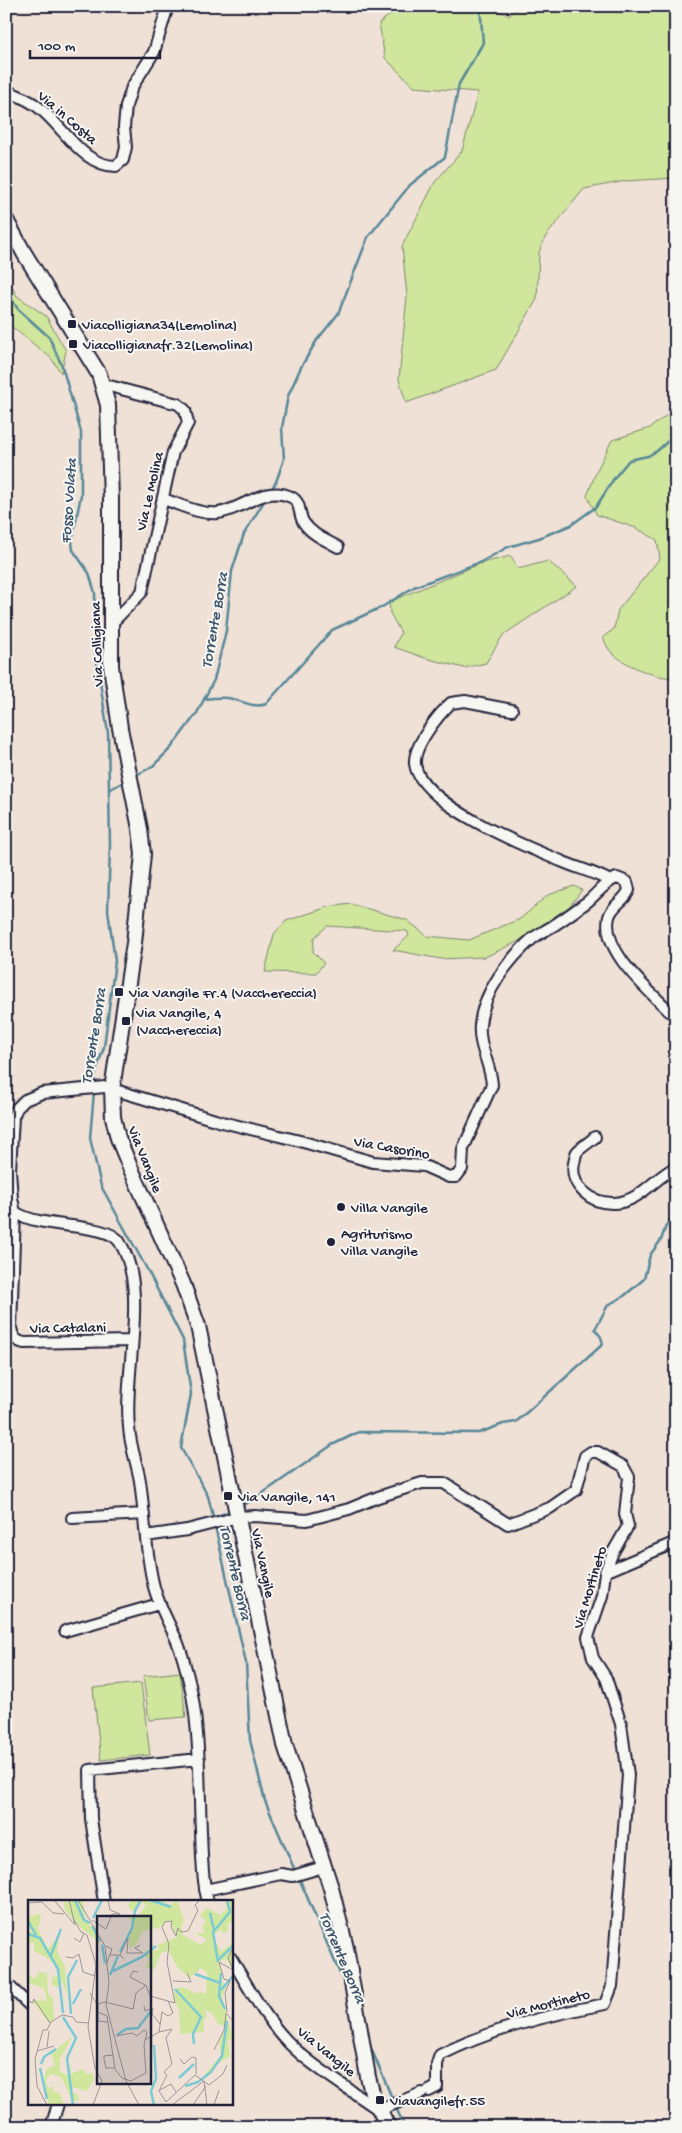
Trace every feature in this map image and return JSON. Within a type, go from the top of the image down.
[{"type":"street","name":"Via in Costa","points":[[6,91],[36,105],[84,152],[108,166],[116,166],[123,160],[126,147],[124,127],[126,106],[132,87],[154,52],[168,6]]},
{"type":"street","name":"Via Colligiana","points":[[6,220],[24,253],[87,355],[102,384],[108,405],[111,500],[110,625],[113,685],[143,846],[143,866],[109,1088]]},
{"type":"street","name":"Via Le Molina","points":[[102,384],[178,404],[184,410],[188,423],[173,452],[142,592],[110,625]]},
{"type":"street","points":[[162,499],[201,512],[218,513],[262,496],[276,493],[291,496],[298,502],[302,522],[310,531],[338,547]]},
{"type":"street","points":[[512,710],[465,700],[456,700],[451,703],[428,730],[418,747],[415,762],[419,777],[423,784],[435,795],[470,818],[514,841],[610,881],[617,878],[627,882],[629,890],[614,908],[609,918],[609,929],[615,952],[669,1011],[676,1015]]},
{"type":"street","name":"Via Casorino","points":[[109,1088],[222,1122],[300,1141],[373,1162],[424,1166],[450,1177],[456,1177],[462,1169],[463,1149],[492,1085],[492,1075],[480,1038],[483,1010],[492,988],[509,964],[533,938],[572,913],[610,881]]},
{"type":"street","points":[[10,1170],[13,1117],[17,1108],[25,1100],[42,1093],[109,1088]]},
{"type":"street","name":"Via Vangile","points":[[109,1088],[118,1138],[183,1284],[198,1326],[285,1745],[331,1888],[346,1948],[368,2080],[379,2110],[388,2127]]},
{"type":"street","points":[[595,1137],[576,1153],[573,1170],[576,1183],[587,1196],[614,1203],[635,1198],[676,1167]]},
{"type":"street","points":[[6,1148],[15,1212],[23,1218],[52,1225],[100,1229],[111,1234],[118,1240],[124,1252],[133,1283],[135,1305],[127,1413],[144,1514],[151,1575],[159,1604],[180,1648],[189,1681],[199,1759],[202,1864],[208,1900]]},
{"type":"street","name":"Via Catalani","points":[[15,1212],[11,1328],[17,1341],[24,1343],[131,1341]]},
{"type":"street","name":"Via Mortineto","points":[[146,1536],[187,1530],[220,1520],[238,1517],[255,1516],[307,1520],[349,1509],[378,1497],[422,1483],[444,1483],[508,1524],[550,1508],[576,1490],[584,1456],[591,1452],[598,1452],[623,1466],[629,1477],[625,1514],[628,1526],[613,1552],[605,1572],[602,1596],[588,1637],[592,1658],[606,1678],[621,1724],[628,1776],[612,1986],[605,2004],[550,2015],[472,2039],[440,2055],[437,2064],[437,2087],[379,2110]]},
{"type":"street","points":[[72,1518],[144,1514]]},
{"type":"street","points":[[605,1572],[676,1542]]},
{"type":"street","points":[[65,1631],[159,1604]]},
{"type":"street","points":[[104,1900],[91,1819],[90,1770],[199,1759]]},
{"type":"street","points":[[205,1890],[281,1874],[298,1875],[323,1867]]},
{"type":"street","name":"Via Vangile","points":[[234,1971],[261,2008],[295,2049],[379,2110]]},
{"type":"street","points":[[6,1983],[28,2004]]},
{"type":"street","points":[[354,2092],[368,2080]]},
{"type":"street","points":[[51,2127],[57,2106]]},
{"type":"green space","points":[[402,6],[489,6],[509,16],[520,6],[676,6],[676,178],[626,181],[584,189],[546,236],[539,252],[537,299],[496,370],[406,403],[399,379],[407,296],[402,246],[435,182],[462,151],[478,92],[414,87],[385,58],[379,23]]},
{"type":"green space","points":[[6,276],[17,296],[46,316],[66,351],[61,373],[51,358],[6,322]]},
{"type":"green space","points":[[676,408],[676,678],[668,678],[651,674],[619,659],[607,646],[603,637],[614,629],[618,610],[660,558],[657,540],[636,528],[597,515],[587,496],[612,440],[650,428]]},
{"type":"green space","points":[[511,556],[518,569],[548,561],[577,586],[503,635],[486,663],[464,668],[425,658],[394,647],[401,633],[390,613],[389,602],[482,563]]},
{"type":"green space","points":[[574,886],[582,890],[570,906],[517,942],[485,957],[441,959],[393,950],[409,936],[407,931],[327,926],[314,938],[313,952],[324,963],[316,973],[265,972],[274,934],[286,921],[328,907],[351,904],[407,920],[427,936],[469,940],[520,919],[548,895]]},
{"type":"green space","points":[[180,1672],[186,1717],[149,1720],[143,1676]]},
{"type":"green space","points":[[141,1683],[150,1755],[101,1760],[93,1688]]},
{"type":"waterway","name":"Torrente Borra","points":[[270,491],[276,482],[284,459],[282,428],[288,396],[301,367],[317,340],[338,314],[368,237],[410,185],[445,157],[459,84],[483,43],[480,6]]},
{"type":"waterway","name":"Fosso Volata","points":[[6,291],[18,309],[49,337],[62,366],[81,432],[81,495],[72,541],[73,550],[89,573],[95,593],[95,650],[108,733],[109,790]]},
{"type":"waterway","points":[[204,699],[225,698],[252,705],[266,704],[332,630],[382,607],[414,587],[481,562],[508,547],[539,538],[571,525],[596,507],[615,477],[629,460],[648,456],[657,451],[676,434]]},
{"type":"waterway","name":"Torrente Borra","points":[[134,776],[152,767],[171,748],[197,713],[214,680],[226,631],[232,571],[244,534],[266,498]]},
{"type":"waterway","name":"Torrente Borra","points":[[94,1086],[95,1074],[104,1047],[115,961],[108,910],[109,790],[125,781]]},
{"type":"waterway","name":"Torrente Borra","points":[[94,1092],[90,1138],[101,1186],[148,1271],[183,1340],[191,1394],[181,1448],[208,1496],[214,1520]]},
{"type":"waterway","points":[[240,1506],[253,1500],[332,1445],[359,1432],[479,1433],[503,1424],[516,1422],[603,1344],[601,1337],[595,1329],[608,1305],[624,1296],[644,1279],[650,1255],[661,1240],[666,1226],[676,1211]]},
{"type":"waterway","points":[[213,1518],[230,1511]]},
{"type":"waterway","name":"Torrente Borra","points":[[215,1526],[246,1663],[250,1740],[265,1801],[296,1873]]},
{"type":"waterway","name":"Torrente Borra","points":[[299,1878],[347,1990]]},
{"type":"waterway","name":"Torrente Borra","points":[[368,2041],[392,2098]]},
{"type":"waterway","name":"Torrente Borra","points":[[396,2108],[405,2127]]},
{"type":"place","name":"Viacolligiana34(Lemolina)","points":[[72,324]]},
{"type":"place","name":"Viacolligianafr.32(Lemolina)","points":[[73,344]]},
{"type":"place","name":"Via Vangile Fr.4 (Vacchereccia)","points":[[119,992]]},
{"type":"place","name":"Via Vangile, 4 (Vacchereccia)","points":[[126,1021]]},
{"type":"place","name":"Villa Vangile","points":[[341,1207]]},
{"type":"place","name":"Agriturismo Villa Vangile","points":[[331,1242]]},
{"type":"place","name":"Via Vangile, 141","points":[[228,1496]]},
{"type":"place","name":"Viavangilefr.55","points":[[380,2100]]}]
